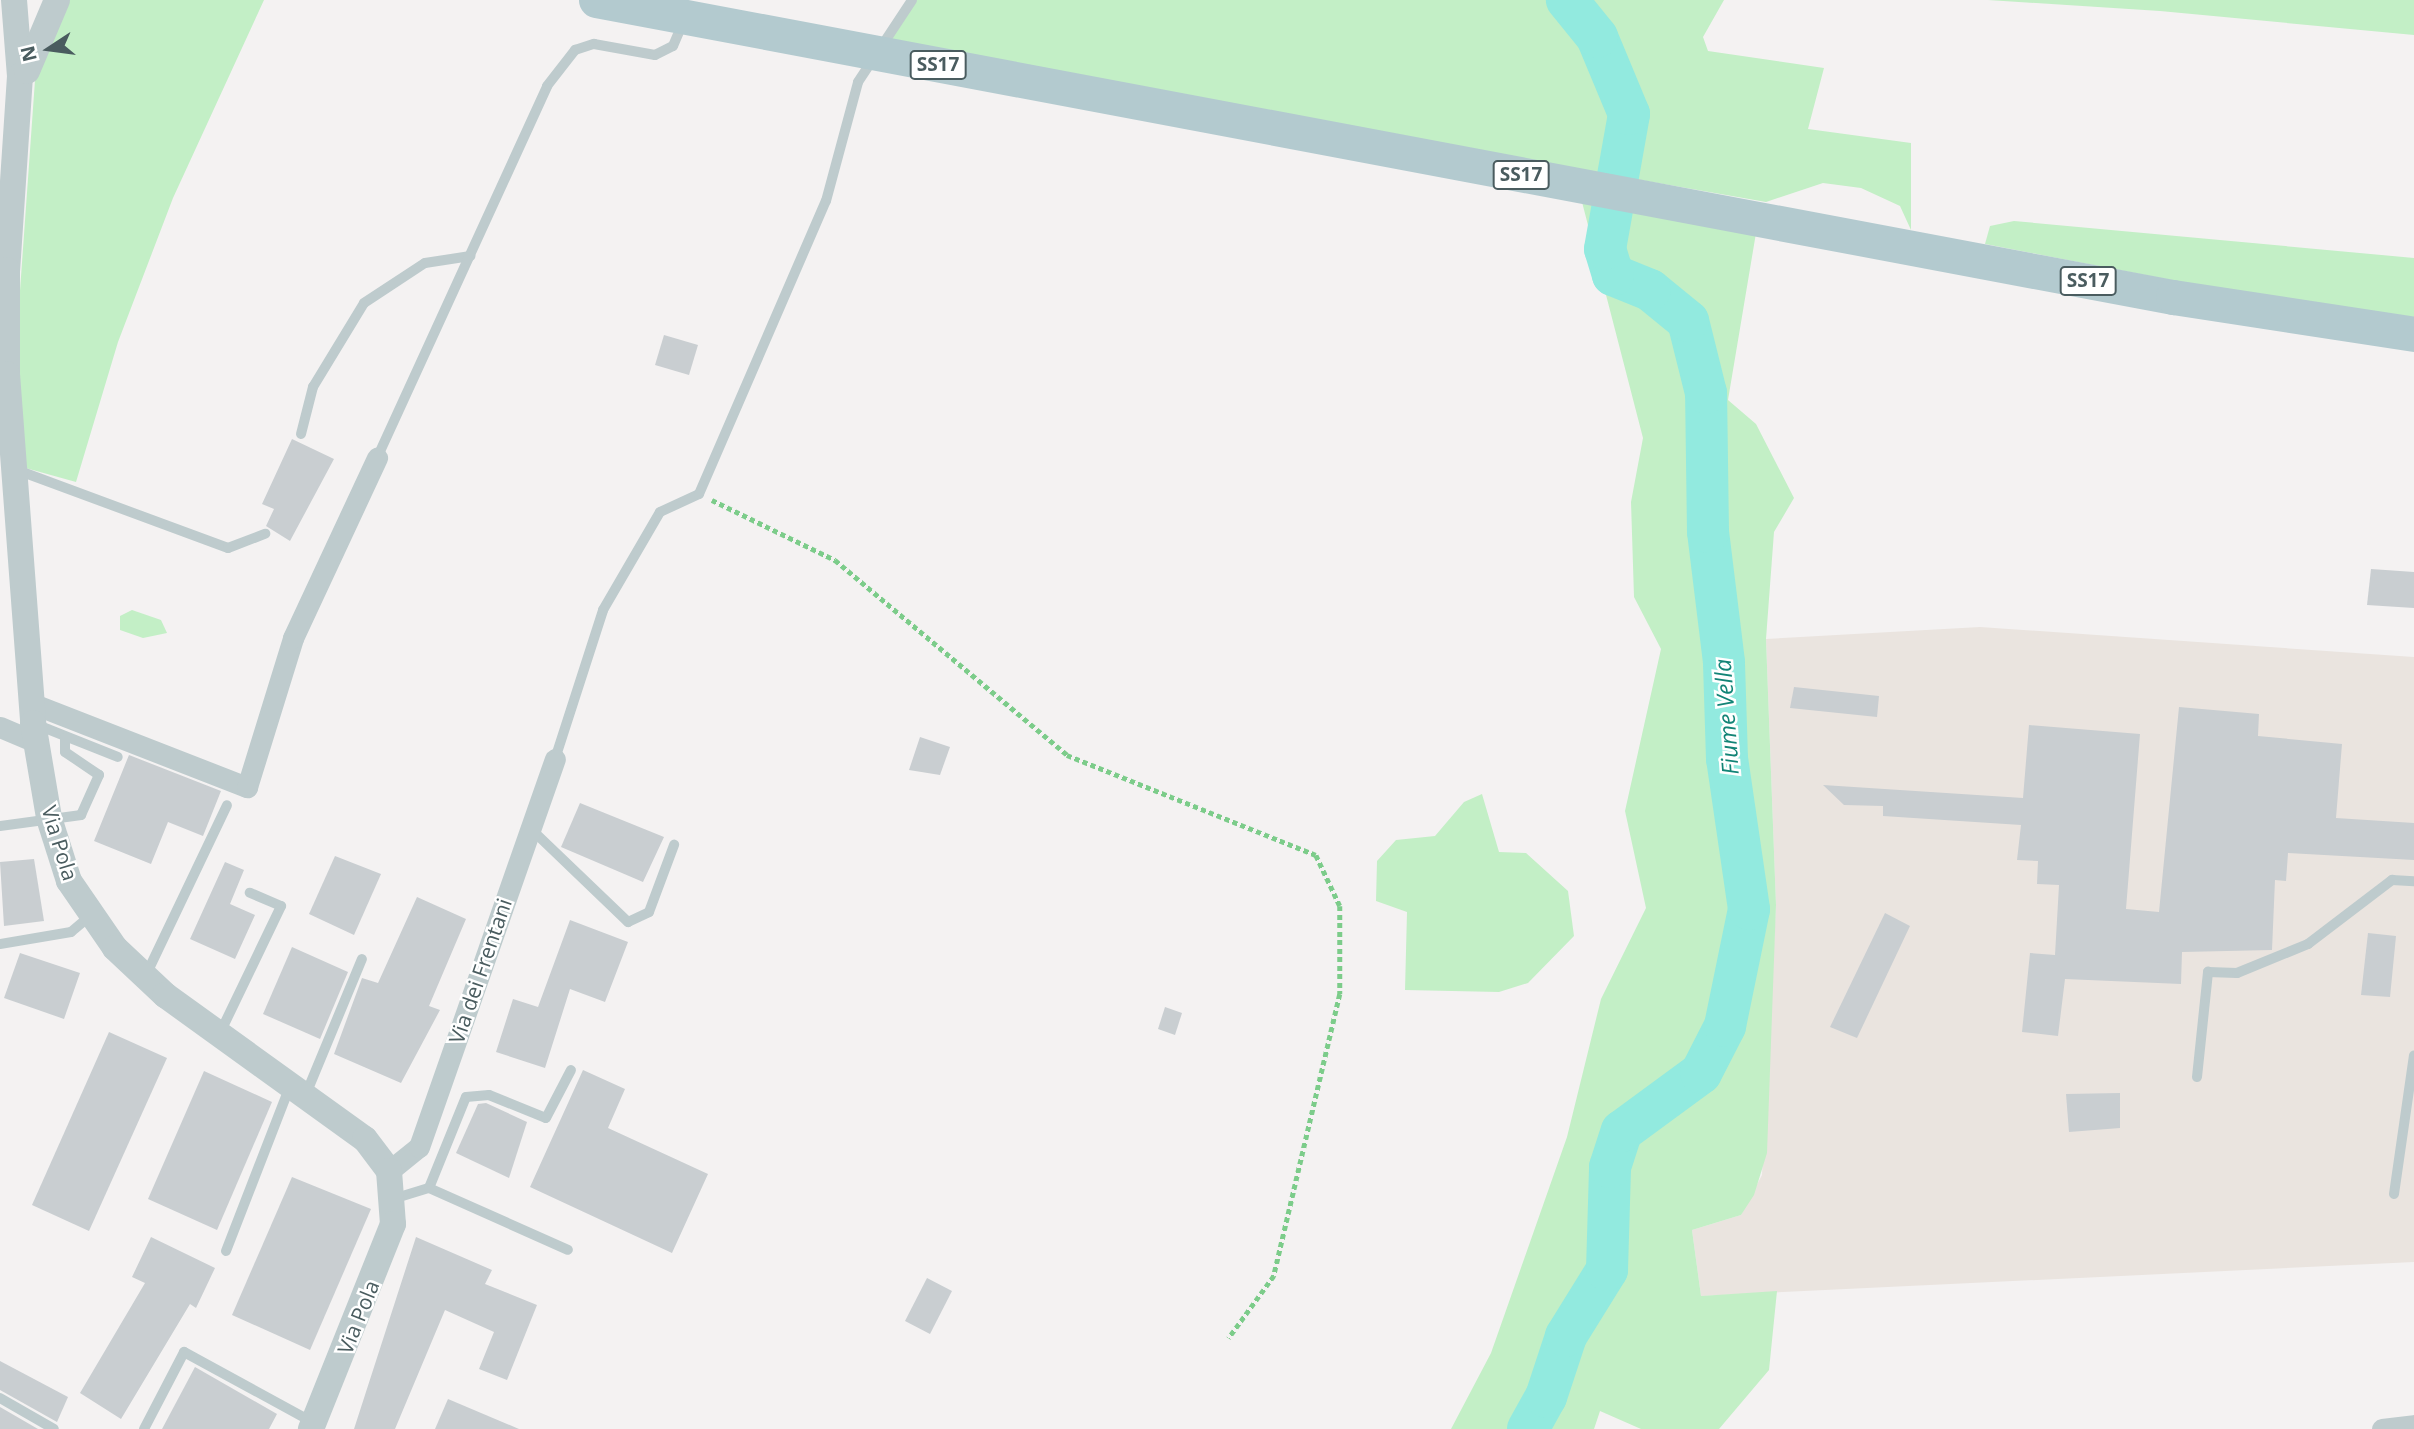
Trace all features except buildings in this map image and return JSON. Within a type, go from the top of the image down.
[{"type":"main road","name":"SS17","points":[[596,0],[875,52],[1280,133],[1763,218],[2186,300],[2414,334]]},
{"type":"street","name":"Via Pola","points":[[14,0],[20,96],[6,305],[14,469],[33,723],[49,818],[69,881],[90,916],[145,978],[373,1146],[389,1171],[396,1198],[393,1224],[312,1426]]},
{"type":"street","name":"Via Pola","points":[[20,96],[57,0]]},
{"type":"street","points":[[0,727],[33,723],[247,787],[293,638],[377,458]]},
{"type":"street","name":"Via dei Frentani","points":[[389,1171],[419,1147],[555,759]]},
{"type":"street","points":[[2382,1429],[2414,1425]]},
{"type":"lane","points":[[555,759],[603,610],[660,512],[699,494],[826,201],[858,82],[875,52],[912,0]]},
{"type":"lane","points":[[377,458],[547,86],[575,50],[594,44],[655,55],[673,46],[686,17]]},
{"type":"lane","points":[[301,433],[313,387],[364,303],[425,263],[470,256]]},
{"type":"lane","points":[[14,469],[228,548],[265,534]]},
{"type":"lane","points":[[33,723],[118,757]]},
{"type":"lane","points":[[0,827],[81,815],[99,775],[65,752],[65,738]]},
{"type":"lane","points":[[145,978],[227,805]]},
{"type":"lane","points":[[530,828],[628,922],[649,912],[674,845]]},
{"type":"lane","points":[[2197,1077],[2208,972],[2237,973],[2308,944],[2392,880],[2414,881]]},
{"type":"lane","points":[[219,1035],[281,906],[250,893]]},
{"type":"lane","points":[[0,944],[71,932],[90,916]]},
{"type":"lane","points":[[226,1251],[297,1091],[362,959]]},
{"type":"lane","points":[[2394,1194],[2414,1055]]},
{"type":"lane","points":[[429,1188],[466,1097],[489,1095],[546,1118],[571,1070]]},
{"type":"lane","points":[[2402,1140],[2414,1142]]},
{"type":"lane","points":[[396,1198],[429,1188],[568,1250]]},
{"type":"lane","points":[[144,1429],[184,1352],[312,1426]]},
{"type":"lane","points":[[0,1398],[54,1429]]},
{"type":"path","points":[[699,494],[835,561],[1067,755],[1316,855],[1340,906],[1340,994],[1275,1276],[1229,1338]]},
{"type":"shaded area","points":[[1980,627],[2414,657],[2414,1262],[1701,1296],[1692,1230],[1741,1215],[1762,1175],[1776,905],[1766,639]]},
{"type":"green space","points":[[68,0],[264,0],[173,198],[118,342],[76,482],[22,467],[14,375],[36,66]]},
{"type":"green space","points":[[912,0],[1724,0],[1703,37],[1708,51],[1824,68],[1808,129],[1911,143],[1911,230],[1900,206],[1861,188],[1823,183],[1766,202],[1283,117],[886,38]]},
{"type":"green space","points":[[1988,0],[2414,0],[2414,35],[2160,11]]},
{"type":"green space","points":[[1582,202],[1756,233],[1728,400],[1756,424],[1794,498],[1774,532],[1766,639],[1776,905],[1767,1153],[1754,1195],[1741,1215],[1692,1230],[1701,1296],[1777,1291],[1769,1370],[1719,1429],[1641,1429],[1600,1411],[1594,1429],[1451,1429],[1491,1353],[1567,1137],[1601,999],[1646,908],[1625,811],[1661,649],[1634,597],[1631,502],[1643,438]]},
{"type":"green space","points":[[2014,221],[2414,258],[2414,317],[2238,293],[1985,244],[1990,226]]},
{"type":"green space","points":[[132,610],[161,620],[167,633],[143,638],[120,630],[120,616]]},
{"type":"green space","points":[[1482,794],[1499,852],[1526,853],[1568,891],[1574,936],[1528,983],[1499,992],[1405,990],[1407,912],[1376,901],[1377,861],[1396,840],[1435,836],[1464,802]]},
{"type":"waterway","name":"Fiume Vella","points":[[1528,1429],[1546,1397],[1566,1336],[1607,1270],[1610,1167],[1622,1131],[1701,1073],[1725,1026],[1749,909],[1727,759],[1724,662],[1708,532],[1706,393],[1688,321],[1650,290],[1613,275],[1605,249],[1629,114],[1597,37],[1567,0]]}]
